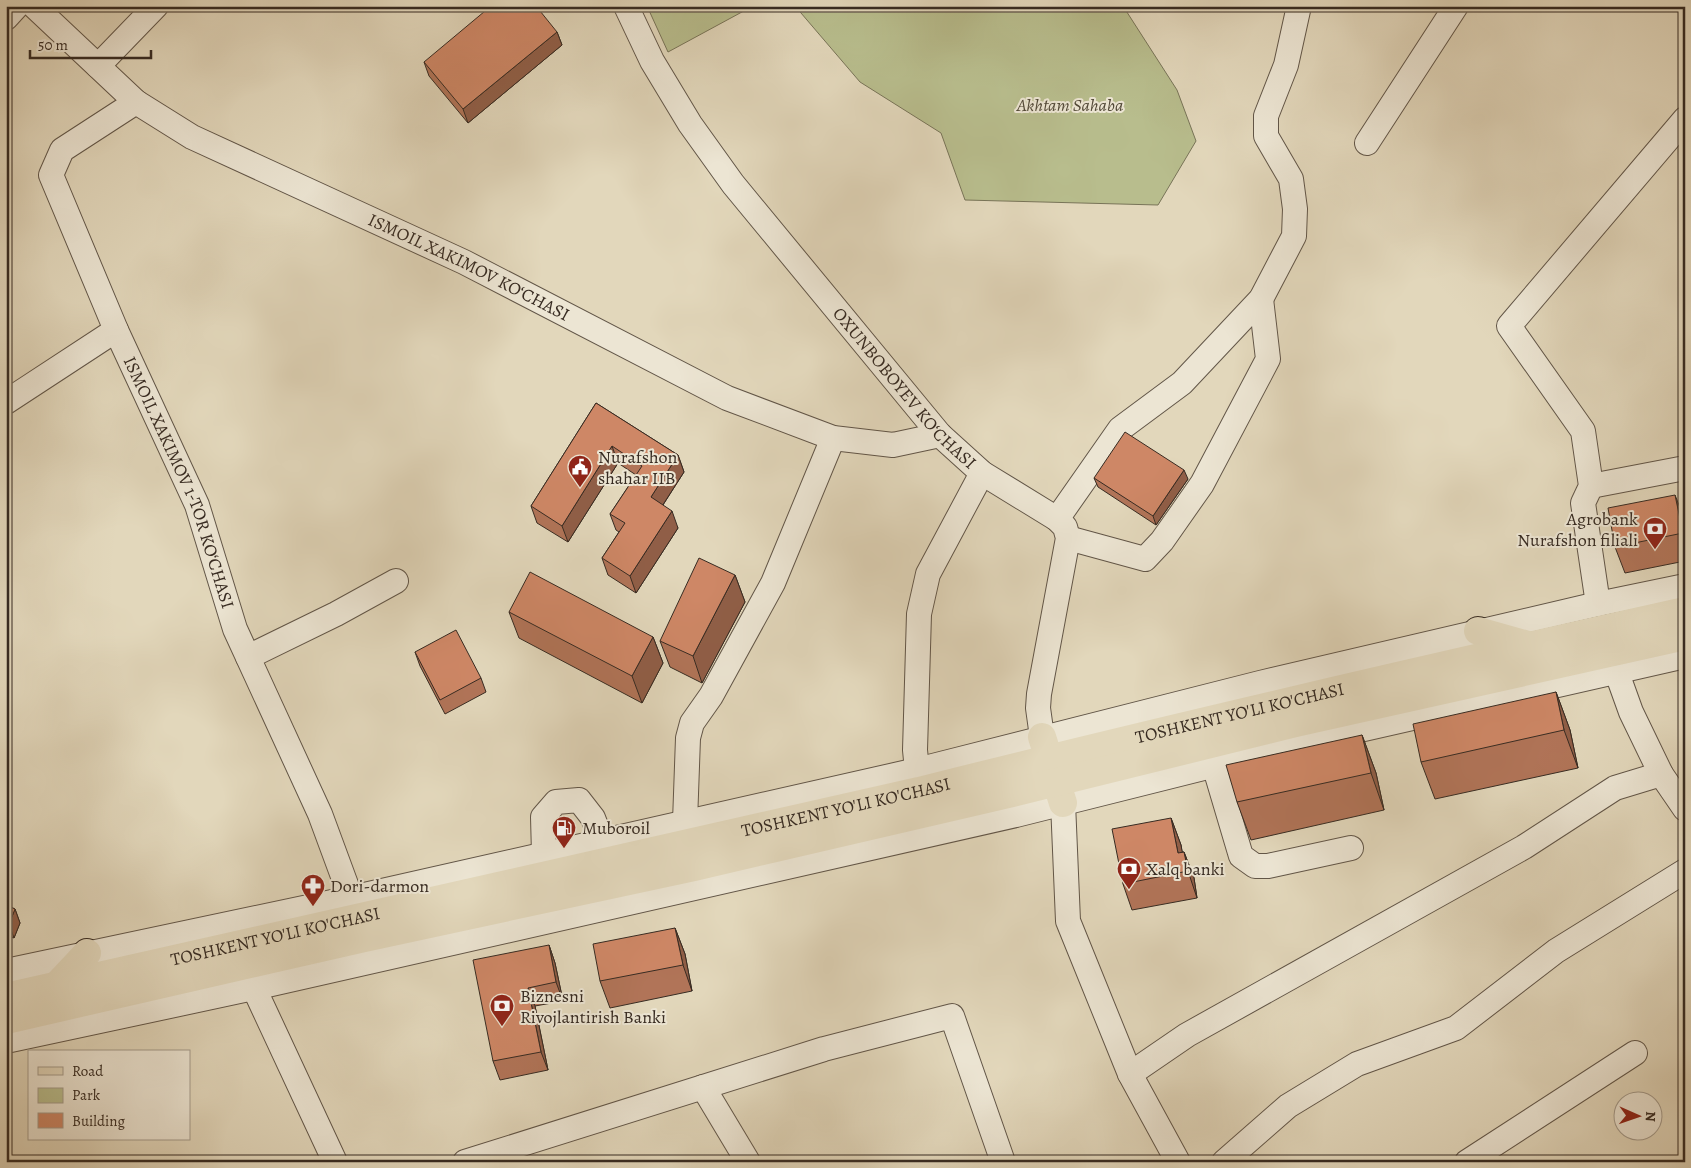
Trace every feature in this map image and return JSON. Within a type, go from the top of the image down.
[{"type":"main road","name":"TOSHKENT YO'LI KO'CHASI","points":[[6,997],[55,998],[697,876],[1052,770],[1529,646],[1685,611]]},
{"type":"main road","points":[[1478,631],[1529,646]]},
{"type":"main road","name":"TOSHKENT YO'LI KO'CHASI","points":[[6,1020],[55,998],[919,791],[1052,770],[1296,723],[1685,636]]},
{"type":"main road","points":[[1506,676],[1544,688]]},
{"type":"main road","points":[[37,1034],[55,998],[87,953]]},
{"type":"street","points":[[6,18],[17,6]]},
{"type":"street","name":"ISMOIL XAKIMOV KO‘CHASI","points":[[34,6],[136,102],[192,137],[464,262],[726,398],[832,438],[893,445],[940,434]]},
{"type":"street","points":[[98,66],[156,6]]},
{"type":"street","name":"OXUNBOBOYEV KO‘CHASI","points":[[626,6],[652,61],[681,108],[734,184],[940,434],[982,474],[1062,528],[1145,559],[1162,541],[1202,484],[1268,359],[1261,299]]},
{"type":"street","points":[[1178,1162],[1130,1074],[1068,920],[1052,770],[1038,708],[1062,528],[1120,429],[1182,383],[1261,299],[1294,236],[1295,208],[1291,179],[1266,136],[1266,116],[1286,65],[1299,6]]},
{"type":"street","points":[[1367,143],[1456,6]]},
{"type":"street","name":"ISMOIL XAKIMOV 1-TOR KO‘CHASI","points":[[136,102],[62,150],[51,175],[116,330],[197,506],[235,629],[320,814],[351,898]]},
{"type":"street","points":[[1598,604],[1583,503],[1591,486],[1583,431],[1509,326],[1685,118]]},
{"type":"street","points":[[6,402],[116,330]]},
{"type":"street","points":[[685,822],[688,738],[692,723],[711,696],[772,583],[832,438]]},
{"type":"street","points":[[1591,486],[1685,468]]},
{"type":"street","points":[[917,770],[915,750],[920,614],[928,574],[982,474]]},
{"type":"street","points":[[248,657],[336,614],[396,581]]},
{"type":"street","points":[[1052,770],[1260,683],[1478,631],[1685,586]]},
{"type":"street","points":[[6,971],[351,898],[917,770],[1052,770],[1214,765],[1311,741],[1617,673],[1685,656]]},
{"type":"street","points":[[1617,673],[1631,712],[1661,774],[1685,809]]},
{"type":"street","points":[[1214,765],[1241,856],[1255,866],[1268,866],[1352,848]]},
{"type":"street","points":[[1130,1074],[1187,1035],[1524,847],[1615,788],[1661,774]]},
{"type":"street","points":[[544,854],[543,817],[556,802],[579,800],[593,818],[602,841]]},
{"type":"street","points":[[1224,1162],[1288,1106],[1357,1064],[1456,1028],[1556,951],[1685,871]]},
{"type":"street","points":[[6,1041],[254,988],[697,876]]},
{"type":"street","points":[[254,988],[335,1162]]},
{"type":"street","points":[[465,1162],[824,1049],[952,1016],[1003,1162]]},
{"type":"street","points":[[1467,1162],[1635,1053]]},
{"type":"street","points":[[703,1087],[748,1162]]},
{"type":"green space","points":[[647,6],[753,6],[668,52]]},
{"type":"green space","name":"Akhtam Sahaba","points":[[795,6],[1123,6],[1177,90],[1196,141],[1158,205],[965,200],[941,133],[860,82]]},
{"type":"building","points":[[491,6],[536,6],[557,32],[463,109],[424,62]]},
{"type":"building","points":[[596,403],[678,455],[651,497],[672,511],[630,576],[602,558],[625,523],[610,514],[642,466],[612,446],[562,526],[531,506]]},
{"type":"building","points":[[1125,432],[1184,470],[1153,516],[1094,478]]},
{"type":"building","points":[[1675,495],[1683,533],[1615,547],[1608,508]]},
{"type":"building","points":[[699,558],[735,575],[693,656],[660,641]]},
{"type":"building","points":[[530,572],[653,637],[632,676],[509,612]]},
{"type":"building","points":[[456,630],[481,678],[440,700],[415,652]]},
{"type":"building","points":[[1556,692],[1564,730],[1421,762],[1413,724]]},
{"type":"building","points":[[1362,735],[1371,773],[1237,802],[1226,765]]},
{"type":"building","points":[[1171,818],[1178,853],[1184,852],[1188,871],[1123,884],[1112,829]]},
{"type":"building","points":[[6,905],[15,909],[9,924],[6,923]]},
{"type":"building","points":[[675,928],[683,965],[600,981],[593,944]]},
{"type":"building","points":[[549,945],[556,982],[528,988],[541,1052],[493,1061],[473,960]]},
{"type":"place","name":"Nurafshon shahar IIB","points":[[580,488]]},
{"type":"place","name":"Agrobank Nurafshon filiali","points":[[1655,550]]},
{"type":"place","name":"Muboroil","points":[[564,849]]},
{"type":"place","name":"Xalq banki","points":[[1129,890]]},
{"type":"place","name":"Dori-darmon","points":[[313,907]]},
{"type":"place","name":"Biznesni Rivojlantirish Banki","points":[[502,1027]]}]
